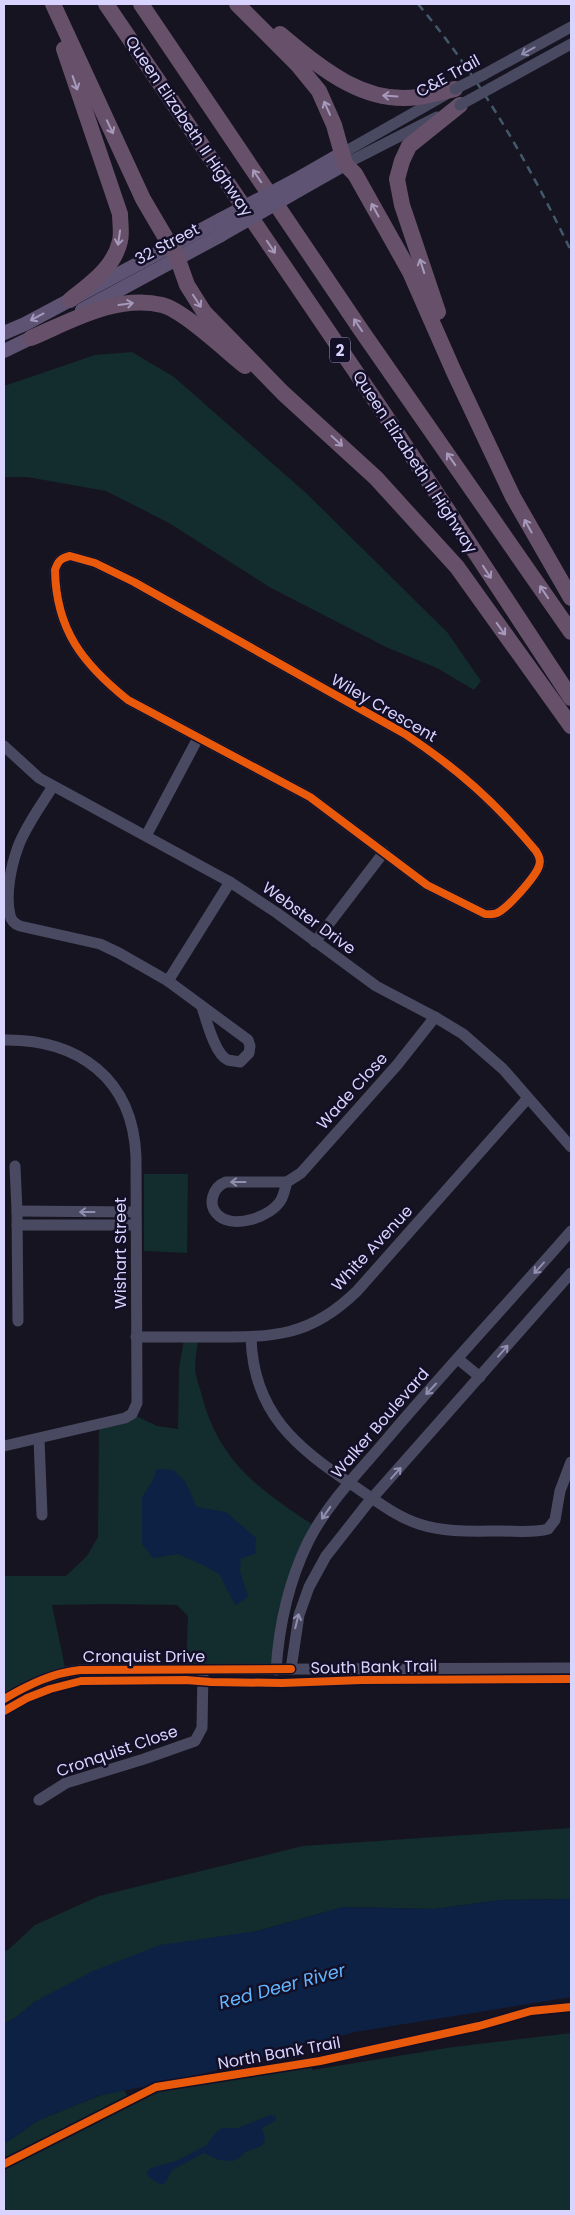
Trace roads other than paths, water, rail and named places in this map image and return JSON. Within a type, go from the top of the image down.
[{"type":"highway","points":[[51,4],[143,199],[174,252],[187,286],[204,312],[301,408],[376,478],[457,567],[571,726]]},
{"type":"highway","points":[[51,4],[120,214],[121,241],[113,257],[103,273],[70,300]]},
{"type":"highway","name":"Queen Elizabeth II Highway","points":[[106,4],[377,404],[571,698]]},
{"type":"highway","name":"Queen Elizabeth II Highway","points":[[141,4],[367,338],[571,632]]},
{"type":"highway","points":[[237,4],[297,64],[320,92],[334,125],[343,159],[354,174],[410,272],[480,427],[529,528],[571,598]]},
{"type":"highway","points":[[242,4],[321,67],[359,89],[384,96],[457,97]]},
{"type":"highway","points":[[457,97],[409,146],[397,179],[402,205],[424,274],[480,427]]},
{"type":"highway","points":[[31,338],[101,309],[130,302],[163,305],[190,321],[301,408]]},
{"type":"main road","name":"32 Street","points":[[4,333],[174,252],[343,159]]},
{"type":"main road","name":"32 Street","points":[[4,351],[31,338],[174,252]]},
{"type":"street","name":"C&E Trail","points":[[343,159],[457,97],[483,75],[571,27]]},
{"type":"street","name":"C&E Trail","points":[[343,159],[414,114],[457,97],[491,88],[571,44]]},
{"type":"street","name":"Wiley Crescent","points":[[70,556],[96,563],[134,582],[405,734],[442,758],[490,799],[536,850],[540,858],[540,865],[532,878],[502,911],[489,914],[434,889],[384,852],[310,797],[128,700],[102,680],[86,662],[72,641],[63,620],[55,570],[57,563],[63,558],[70,556]]},
{"type":"street","points":[[146,836],[198,738]]},
{"type":"street","name":"Webster Drive","points":[[4,746],[21,764],[53,786],[230,882],[376,986],[464,1034],[503,1069],[571,1148]]},
{"type":"street","points":[[53,786],[18,846],[11,876],[9,899],[10,917],[14,923],[100,944],[168,981],[248,1040],[250,1046],[249,1053],[240,1062],[226,1060],[221,1054],[213,1039],[202,1007]]},
{"type":"street","points":[[315,942],[384,852]]},
{"type":"street","points":[[168,981],[230,882]]},
{"type":"street","name":"Wade Close","points":[[287,1182],[281,1200],[273,1209],[259,1218],[228,1220],[219,1216],[214,1208],[212,1198],[214,1191],[219,1185],[226,1182],[287,1182],[301,1173],[397,1065],[435,1017]]},
{"type":"street","name":"Wishart Street","points":[[4,1040],[38,1041],[64,1048],[85,1059],[113,1085],[125,1106],[134,1132],[136,1157],[137,1404],[132,1414],[114,1420],[4,1446]]},
{"type":"street","name":"White Avenue","points":[[136,1337],[274,1336],[297,1330],[325,1317],[347,1301],[528,1098]]},
{"type":"street","points":[[15,1166],[18,1211],[18,1321]]},
{"type":"street","points":[[18,1211],[136,1212]]},
{"type":"street","points":[[18,1225],[135,1225]]},
{"type":"street","name":"Walker Boulevard","points":[[276,1670],[282,1616],[295,1572],[319,1523],[349,1483],[414,1406],[570,1235]]},
{"type":"street","points":[[291,1669],[296,1627],[303,1601],[315,1574],[337,1540],[571,1273]]},
{"type":"street","points":[[251,1337],[257,1380],[262,1394],[275,1418],[287,1434],[304,1450],[394,1513],[428,1526],[468,1531],[544,1530],[550,1527],[555,1520],[560,1491],[571,1462]]},
{"type":"street","points":[[458,1358],[480,1377]]},
{"type":"street","points":[[39,1439],[42,1515]]},
{"type":"street","name":"Cronquist Drive","points":[[4,1699],[33,1683],[66,1672],[95,1669],[571,1668]]},
{"type":"street","name":"Cronquist Close","points":[[39,1800],[66,1783],[144,1760],[195,1740],[202,1728],[203,1670]]},
{"type":"water","points":[[157,1469],[173,1470],[185,1481],[197,1507],[226,1512],[256,1538],[255,1554],[241,1558],[240,1571],[248,1597],[235,1605],[219,1574],[178,1554],[153,1558],[142,1544],[142,1497],[152,1482]]},
{"type":"water","name":"Red Deer River","points":[[571,1899],[571,1997],[355,2032],[184,2079],[101,2095],[39,2120],[4,2144],[4,2024],[15,2018],[36,2001],[93,1971],[160,1945],[257,1931],[343,1907],[434,1909],[501,1900]]},
{"type":"water","points":[[270,2115],[275,2116],[276,2120],[262,2128],[265,2139],[262,2146],[247,2151],[238,2159],[232,2161],[219,2160],[204,2153],[172,2170],[163,2184],[157,2183],[148,2176],[147,2172],[151,2168],[176,2161],[207,2145],[216,2132],[223,2128],[238,2128]]},
{"type":"railway","points":[[418,4],[463,62],[483,92],[521,154],[571,251]]}]
